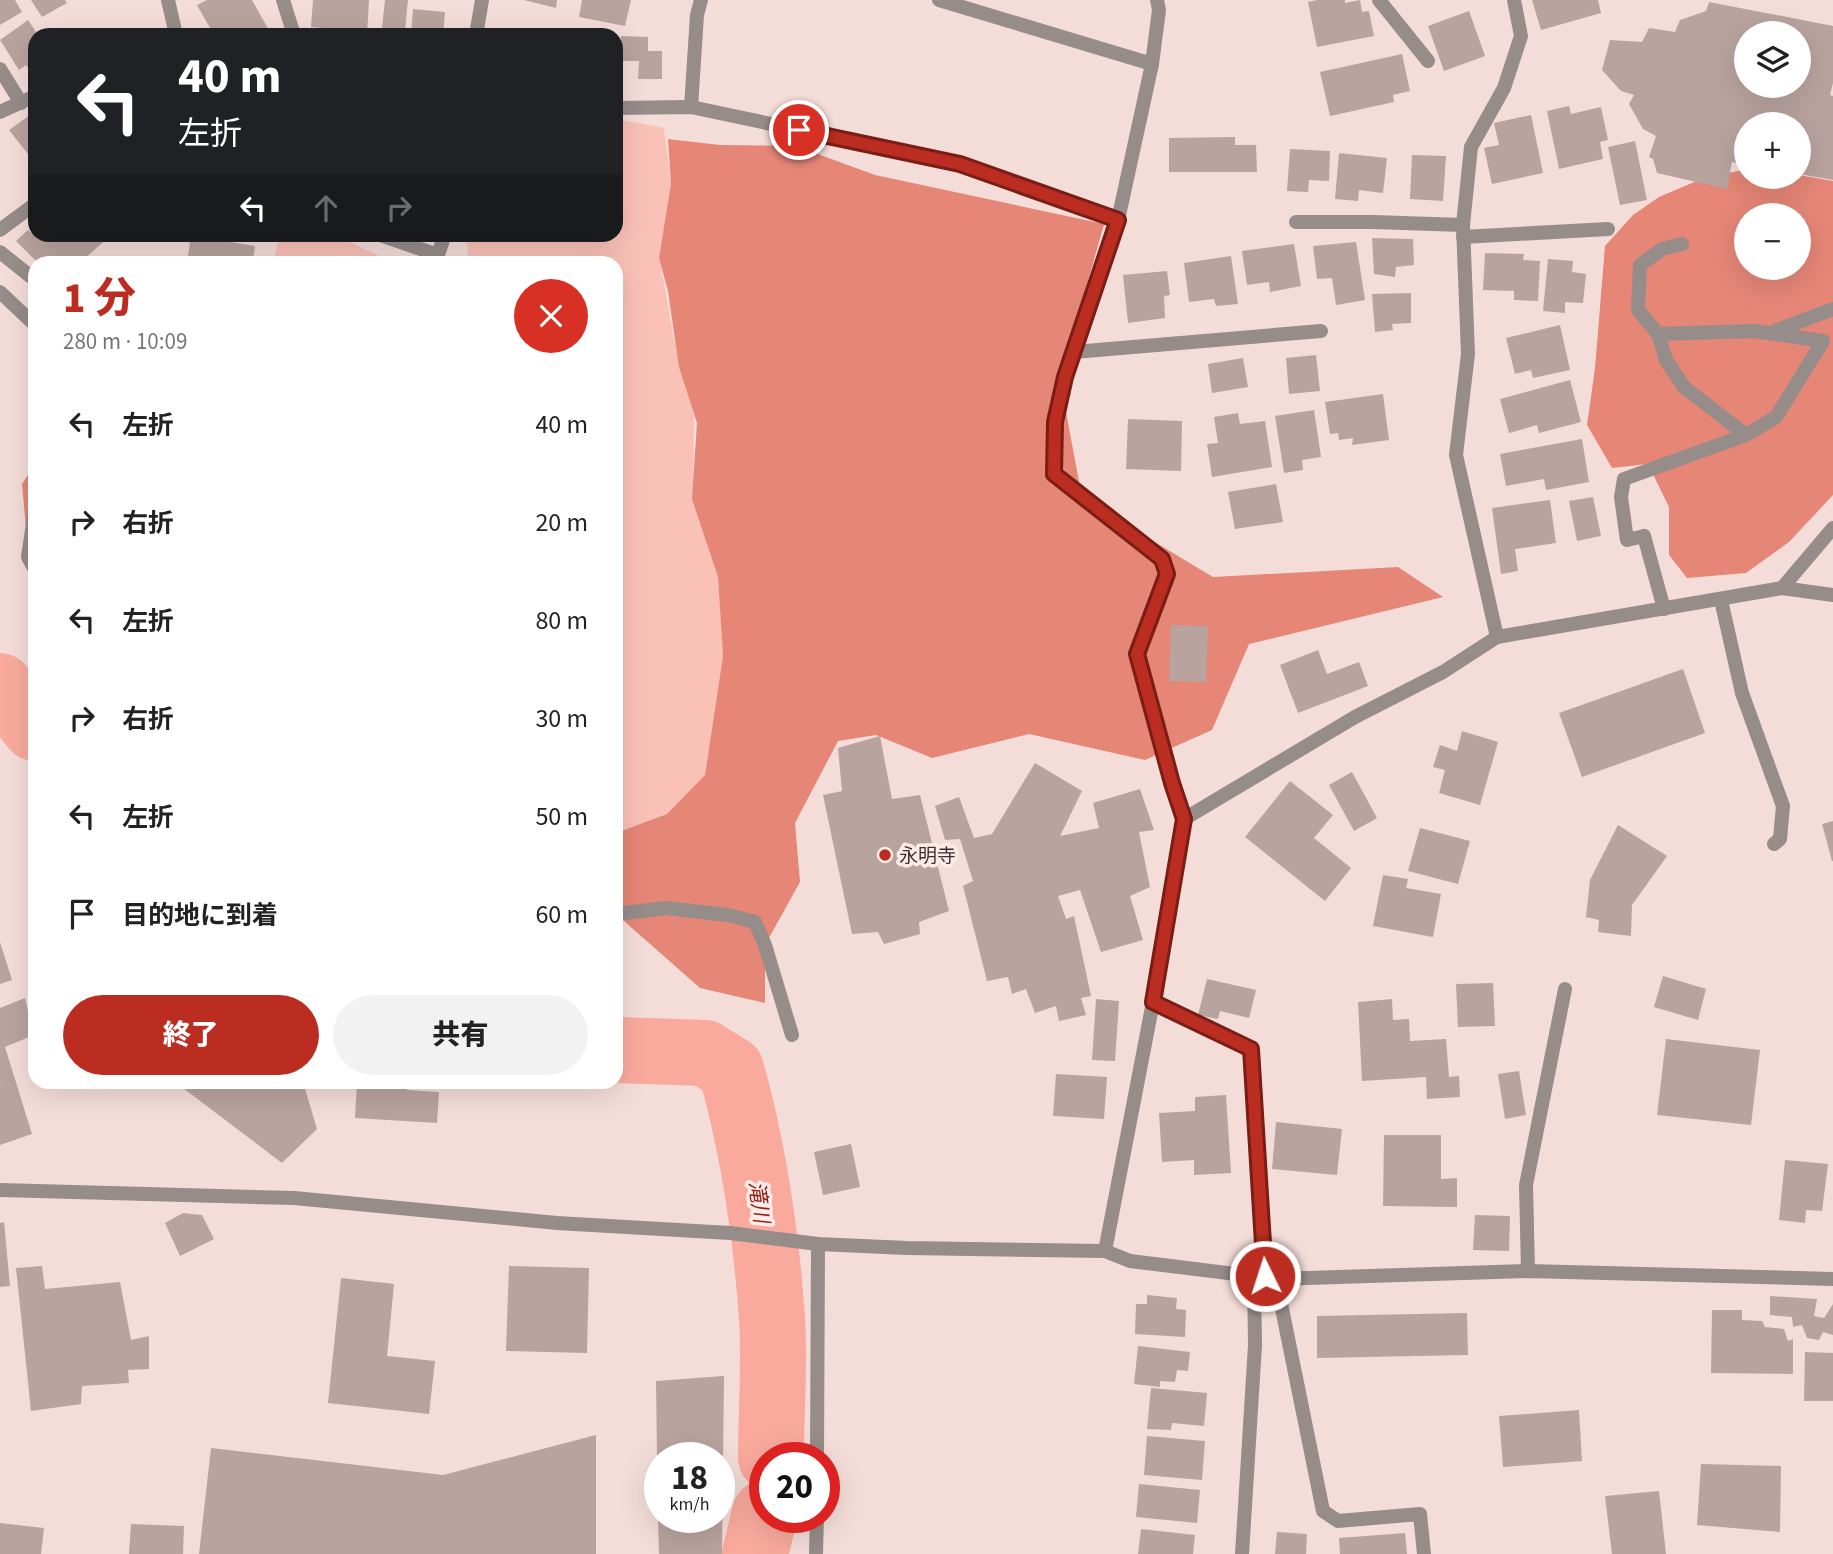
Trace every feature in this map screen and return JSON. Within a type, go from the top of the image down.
[{"type":"street","points":[[168,0],[174,28]]},
{"type":"street","points":[[283,0],[292,28]]},
{"type":"street","points":[[477,28],[482,0]]},
{"type":"street","points":[[691,107],[697,16],[701,0]]},
{"type":"street","points":[[939,0],[1152,64]]},
{"type":"street","points":[[1105,1251],[1153,1002],[1184,819],[1137,654],[1167,574],[1162,559],[1054,474],[1055,422],[1074,352],[1118,220],[1152,64],[1159,10],[1157,0]]},
{"type":"street","points":[[1379,0],[1428,61]]},
{"type":"street","points":[[1497,637],[1456,455],[1468,354],[1463,231],[1471,148],[1504,88],[1521,36],[1514,0]]},
{"type":"street","points":[[0,69],[21,103]]},
{"type":"street","points":[[0,112],[28,100]]},
{"type":"street","points":[[623,108],[691,107],[960,164],[1118,220]]},
{"type":"street","points":[[0,230],[28,210]]},
{"type":"street","points":[[1296,222],[1373,222],[1463,231],[1608,229]]},
{"type":"street","points":[[400,242],[438,255],[442,242]]},
{"type":"street","points":[[1682,244],[1662,249],[1640,265],[1638,310],[1658,334],[1666,360],[1684,387],[1746,435]]},
{"type":"street","points":[[0,252],[28,274]]},
{"type":"street","points":[[0,292],[28,318]]},
{"type":"street","points":[[1770,333],[1833,309]]},
{"type":"street","points":[[1074,352],[1321,331]]},
{"type":"street","points":[[1658,334],[1754,331],[1828,338],[1776,417],[1746,435],[1624,480],[1621,497],[1628,540],[1644,536],[1664,609]]},
{"type":"street","points":[[1782,588],[1833,528]]},
{"type":"street","points":[[1184,819],[1355,717],[1443,672],[1497,637],[1782,588],[1833,595]]},
{"type":"street","points":[[1721,600],[1742,694],[1783,806],[1780,839],[1774,845]]},
{"type":"street","points":[[623,913],[666,908],[728,915],[755,922],[765,945],[792,1035]]},
{"type":"street","points":[[1528,1271],[1526,1185],[1565,989]]},
{"type":"street","points":[[1153,1002],[1251,1049],[1265,1277],[1322,1511],[1338,1521],[1420,1514],[1424,1554]]},
{"type":"street","points":[[0,1190],[294,1198],[557,1223],[730,1233],[818,1244],[1105,1251],[1130,1261],[1265,1277],[1528,1271],[1833,1279]]},
{"type":"street","points":[[817,1442],[818,1244]]},
{"type":"street","points":[[1242,1554],[1255,1345],[1265,1277]]},
{"type":"street","points":[[817,1533],[817,1554]]},
{"type":"shaded area","points":[[623,120],[664,128],[671,184],[660,263],[675,344],[694,416],[693,501],[718,577],[723,656],[705,775],[667,814],[623,830],[623,256],[468,256],[467,242],[623,242]]},
{"type":"shaded area","points":[[668,139],[720,145],[796,146],[875,175],[1104,224],[1060,380],[1080,487],[1133,529],[1213,577],[1398,567],[1443,597],[1249,644],[1212,730],[1145,760],[1029,734],[932,758],[876,735],[838,741],[795,823],[800,882],[765,945],[765,1003],[700,988],[623,920],[623,830],[667,814],[705,775],[723,656],[718,577],[692,499],[697,423],[679,367],[668,291],[659,258],[671,184]]},
{"type":"shaded area","points":[[1734,172],[1734,189],[1811,189],[1811,177],[1833,181],[1833,495],[1789,542],[1746,573],[1687,578],[1669,555],[1669,507],[1648,464],[1612,468],[1587,425],[1595,368],[1605,246],[1633,215],[1659,197],[1699,180]]},
{"type":"shaded area","points":[[278,242],[350,242],[379,256],[275,256]]},
{"type":"shaded area","points":[[28,475],[28,536],[26,528],[22,484]]},
{"type":"building","points":[[0,0],[15,0],[22,12],[0,25]]},
{"type":"building","points":[[31,0],[65,0],[67,3],[42,17]]},
{"type":"building","points":[[207,0],[252,0],[268,28],[210,28],[197,5]]},
{"type":"building","points":[[313,0],[369,0],[367,28],[311,27]]},
{"type":"building","points":[[385,0],[408,0],[405,28],[382,28]]},
{"type":"building","points":[[524,0],[557,0],[556,8]]},
{"type":"building","points":[[582,0],[631,0],[625,26],[579,17]]},
{"type":"building","points":[[1345,0],[1345,3],[1360,0],[1362,12],[1369,11],[1374,36],[1317,47],[1308,2]]},
{"type":"building","points":[[1532,0],[1598,0],[1601,13],[1541,30]]},
{"type":"building","points":[[1709,2],[1807,21],[1734,21],[1734,98],[1811,98],[1811,22],[1833,26],[1833,83],[1830,95],[1833,96],[1833,180],[1811,176],[1811,112],[1734,112],[1734,162],[1727,189],[1657,173],[1653,159],[1649,157],[1656,136],[1643,129],[1629,104],[1634,95],[1621,91],[1602,70],[1610,40],[1642,42],[1649,28],[1675,32],[1680,20],[1706,11]]},
{"type":"building","points":[[413,9],[445,12],[444,28],[412,28]]},
{"type":"building","points":[[1469,11],[1485,56],[1444,71],[1428,26]]},
{"type":"building","points":[[28,20],[33,28],[28,28],[28,68],[26,65],[19,70],[0,40]]},
{"type":"building","points":[[623,36],[648,37],[648,51],[662,51],[662,79],[638,79],[639,61],[623,61]]},
{"type":"building","points":[[1402,54],[1410,91],[1393,95],[1394,102],[1330,116],[1320,72]]},
{"type":"building","points":[[1569,106],[1571,114],[1601,107],[1608,140],[1600,142],[1603,159],[1559,169],[1547,111]]},
{"type":"building","points":[[1531,115],[1543,173],[1492,184],[1484,148],[1499,145],[1494,123]]},
{"type":"building","points":[[28,116],[28,154],[9,130]]},
{"type":"building","points":[[1235,137],[1235,145],[1256,145],[1257,172],[1169,172],[1169,138]]},
{"type":"building","points":[[1635,141],[1647,200],[1620,205],[1608,147]]},
{"type":"building","points":[[1290,149],[1330,151],[1329,181],[1309,180],[1308,192],[1287,191]]},
{"type":"building","points":[[1339,153],[1387,158],[1383,193],[1359,190],[1358,201],[1335,199]]},
{"type":"building","points":[[1412,155],[1446,156],[1443,201],[1410,199]]},
{"type":"building","points":[[28,230],[28,242],[103,242],[88,256],[31,256],[16,241]]},
{"type":"building","points":[[1372,238],[1413,239],[1414,265],[1396,267],[1395,277],[1374,274]]},
{"type":"building","points":[[190,242],[229,242],[255,246],[254,256],[188,256]]},
{"type":"building","points":[[1356,242],[1365,300],[1336,305],[1332,278],[1317,279],[1313,246]]},
{"type":"building","points":[[1294,244],[1301,286],[1270,292],[1269,282],[1247,285],[1242,251]]},
{"type":"building","points":[[1485,253],[1524,254],[1523,260],[1540,261],[1538,301],[1514,300],[1514,291],[1483,290]]},
{"type":"building","points":[[1231,256],[1238,304],[1216,306],[1214,299],[1189,302],[1184,263]]},
{"type":"building","points":[[1548,259],[1573,261],[1572,272],[1586,274],[1583,303],[1565,302],[1565,313],[1543,311]]},
{"type":"building","points":[[1167,271],[1170,295],[1164,296],[1165,318],[1128,323],[1123,275]]},
{"type":"building","points":[[1411,293],[1411,323],[1392,324],[1393,330],[1375,332],[1372,294]]},
{"type":"building","points":[[1560,325],[1570,370],[1533,378],[1531,370],[1515,374],[1506,338]]},
{"type":"building","points":[[1316,355],[1320,391],[1289,394],[1286,358]]},
{"type":"building","points":[[1243,358],[1248,387],[1212,393],[1208,364]]},
{"type":"building","points":[[1570,380],[1581,422],[1539,433],[1537,425],[1509,433],[1500,399]]},
{"type":"building","points":[[1383,394],[1389,440],[1352,445],[1353,438],[1339,440],[1338,433],[1330,434],[1325,402]]},
{"type":"building","points":[[1314,410],[1321,457],[1302,460],[1303,470],[1284,473],[1275,416]]},
{"type":"building","points":[[1238,413],[1240,424],[1265,421],[1272,467],[1212,477],[1207,444],[1218,443],[1214,417]]},
{"type":"building","points":[[1128,419],[1182,421],[1181,471],[1126,469]]},
{"type":"building","points":[[1582,439],[1589,482],[1546,490],[1544,479],[1506,486],[1500,454]]},
{"type":"building","points":[[1276,484],[1283,522],[1235,529],[1228,492]]},
{"type":"building","points":[[1593,497],[1601,536],[1577,541],[1569,501]]},
{"type":"building","points":[[1550,500],[1556,543],[1515,549],[1518,571],[1501,574],[1492,508]]},
{"type":"building","points":[[1171,625],[1208,626],[1206,682],[1169,681]]},
{"type":"building","points":[[1318,650],[1327,674],[1359,662],[1368,686],[1298,713],[1280,665]]},
{"type":"building","points":[[1683,669],[1705,733],[1582,777],[1559,713]]},
{"type":"building","points":[[1462,731],[1498,742],[1480,805],[1439,793],[1445,770],[1433,767],[1440,745],[1457,751]]},
{"type":"building","name":"永明寺","points":[[880,736],[892,799],[920,795],[949,911],[919,922],[920,934],[884,944],[878,932],[852,934],[823,795],[842,791],[838,748]]},
{"type":"building","points":[[1035,763],[1082,791],[1060,836],[1099,828],[1093,803],[1140,789],[1154,830],[1139,832],[1150,887],[1130,896],[1143,940],[1101,952],[1080,890],[1058,896],[1066,919],[1074,916],[1091,996],[1081,998],[1086,1015],[1059,1021],[1056,1006],[1035,1013],[1026,989],[1012,994],[1008,977],[987,981],[963,886],[973,881],[960,839],[945,840],[935,806],[959,797],[974,838],[992,834]]},
{"type":"building","points":[[1352,772],[1377,818],[1354,831],[1329,785]]},
{"type":"building","points":[[1290,781],[1333,815],[1314,838],[1351,868],[1325,901],[1245,837]]},
{"type":"building","points":[[1833,821],[1833,861],[1832,861],[1822,824]]},
{"type":"building","points":[[1618,825],[1667,856],[1632,905],[1631,936],[1598,932],[1599,920],[1586,917],[1590,880]]},
{"type":"building","points":[[1420,828],[1470,841],[1458,884],[1408,871]]},
{"type":"building","points":[[1383,875],[1408,879],[1406,888],[1441,894],[1433,937],[1373,926]]},
{"type":"building","points":[[0,942],[12,980],[0,984]]},
{"type":"building","points":[[1663,976],[1706,989],[1698,1020],[1654,1007]]},
{"type":"building","points":[[1207,979],[1256,990],[1249,1018],[1220,1011],[1218,1019],[1198,1015]]},
{"type":"building","points":[[1493,983],[1495,1026],[1458,1027],[1456,984]]},
{"type":"building","points":[[25,998],[28,1037],[5,1047],[32,1134],[0,1145],[0,1008]]},
{"type":"building","points":[[1096,999],[1119,1001],[1115,1061],[1092,1060]]},
{"type":"building","points":[[1392,999],[1393,1020],[1409,1019],[1410,1041],[1446,1039],[1449,1077],[1459,1076],[1460,1097],[1427,1099],[1426,1077],[1362,1081],[1358,1002]]},
{"type":"building","points":[[1666,1039],[1760,1050],[1751,1125],[1657,1115]]},
{"type":"building","points":[[1519,1071],[1526,1115],[1505,1119],[1498,1074]]},
{"type":"building","points":[[1056,1074],[1107,1077],[1104,1119],[1053,1116]]},
{"type":"building","points":[[184,1089],[305,1089],[317,1129],[282,1163]]},
{"type":"building","points":[[357,1089],[439,1092],[437,1123],[355,1118]]},
{"type":"building","points":[[1226,1095],[1231,1173],[1194,1175],[1194,1160],[1162,1162],[1159,1113],[1195,1111],[1195,1097]]},
{"type":"building","points":[[1276,1122],[1342,1129],[1337,1175],[1272,1169]]},
{"type":"building","points":[[1384,1135],[1441,1135],[1441,1179],[1457,1178],[1457,1207],[1383,1206]]},
{"type":"building","points":[[851,1144],[860,1187],[823,1195],[814,1152]]},
{"type":"building","points":[[1785,1160],[1828,1164],[1822,1211],[1806,1210],[1805,1223],[1779,1220]]},
{"type":"building","points":[[183,1213],[202,1215],[214,1239],[180,1256],[165,1223]]},
{"type":"building","points":[[1475,1215],[1510,1216],[1509,1251],[1473,1250]]},
{"type":"building","points":[[4,1222],[10,1286],[0,1287],[0,1223]]},
{"type":"building","points":[[42,1266],[45,1289],[120,1282],[131,1340],[149,1336],[149,1369],[128,1370],[129,1383],[82,1386],[81,1404],[31,1411],[16,1268]]},
{"type":"building","points":[[509,1266],[589,1268],[587,1353],[506,1351]]},
{"type":"building","points":[[341,1278],[394,1284],[387,1356],[435,1361],[429,1414],[328,1403]]},
{"type":"building","points":[[1147,1295],[1177,1298],[1176,1309],[1186,1310],[1185,1337],[1135,1334],[1136,1304],[1147,1304]]},
{"type":"building","points":[[1770,1296],[1817,1299],[1814,1316],[1824,1318],[1833,1304],[1833,1335],[1823,1332],[1819,1340],[1807,1338],[1802,1325],[1793,1327],[1792,1317],[1770,1315]]},
{"type":"building","points":[[1712,1310],[1742,1310],[1742,1320],[1762,1321],[1765,1327],[1784,1329],[1788,1341],[1793,1339],[1793,1374],[1711,1373]]},
{"type":"building","points":[[1467,1313],[1468,1355],[1317,1358],[1317,1316]]},
{"type":"building","points":[[1138,1346],[1190,1352],[1188,1371],[1177,1370],[1175,1382],[1160,1381],[1160,1387],[1134,1384]]},
{"type":"building","points":[[1805,1352],[1833,1353],[1833,1401],[1804,1401]]},
{"type":"building","points":[[724,1376],[723,1442],[657,1442],[656,1381]]},
{"type":"building","points":[[1151,1388],[1207,1393],[1204,1426],[1172,1423],[1171,1430],[1147,1429]]},
{"type":"building","points":[[1579,1410],[1582,1461],[1503,1467],[1499,1416]]},
{"type":"building","points":[[596,1435],[596,1554],[199,1554],[211,1448],[443,1475]]},
{"type":"building","points":[[1147,1436],[1205,1441],[1202,1480],[1144,1475]]},
{"type":"building","points":[[1701,1464],[1781,1466],[1780,1532],[1697,1525]]},
{"type":"building","points":[[1139,1484],[1200,1490],[1197,1523],[1136,1517]]},
{"type":"building","points":[[1659,1491],[1666,1554],[1612,1554],[1605,1496]]},
{"type":"building","points":[[0,1523],[44,1528],[41,1554],[0,1554]]},
{"type":"building","points":[[131,1524],[184,1526],[183,1554],[129,1554]]},
{"type":"building","points":[[1141,1529],[1195,1535],[1193,1554],[1138,1554]]},
{"type":"building","points":[[1277,1532],[1307,1534],[1306,1554],[1275,1554]]},
{"type":"building","points":[[658,1533],[722,1533],[722,1554],[659,1554]]},
{"type":"building","points":[[1405,1533],[1407,1554],[1340,1554],[1339,1538]]},
{"type":"waterway","name":"滝川","points":[[0,686],[28,720]]},
{"type":"waterway","name":"滝川","points":[[623,1050],[705,1053],[731,1069],[758,1192],[766,1255],[773,1335],[771,1442]]},
{"type":"waterway","name":"滝川","points":[[755,1554],[760,1533]]},
{"type":"place","name":"永明寺","points":[[885,855]]},
{"type":"route","points":[[799,130],[960,164],[1118,220],[1065,377],[1055,422],[1054,474],[1162,559],[1167,574],[1137,654],[1184,819],[1153,1002],[1251,1049],[1265,1276]]}]
